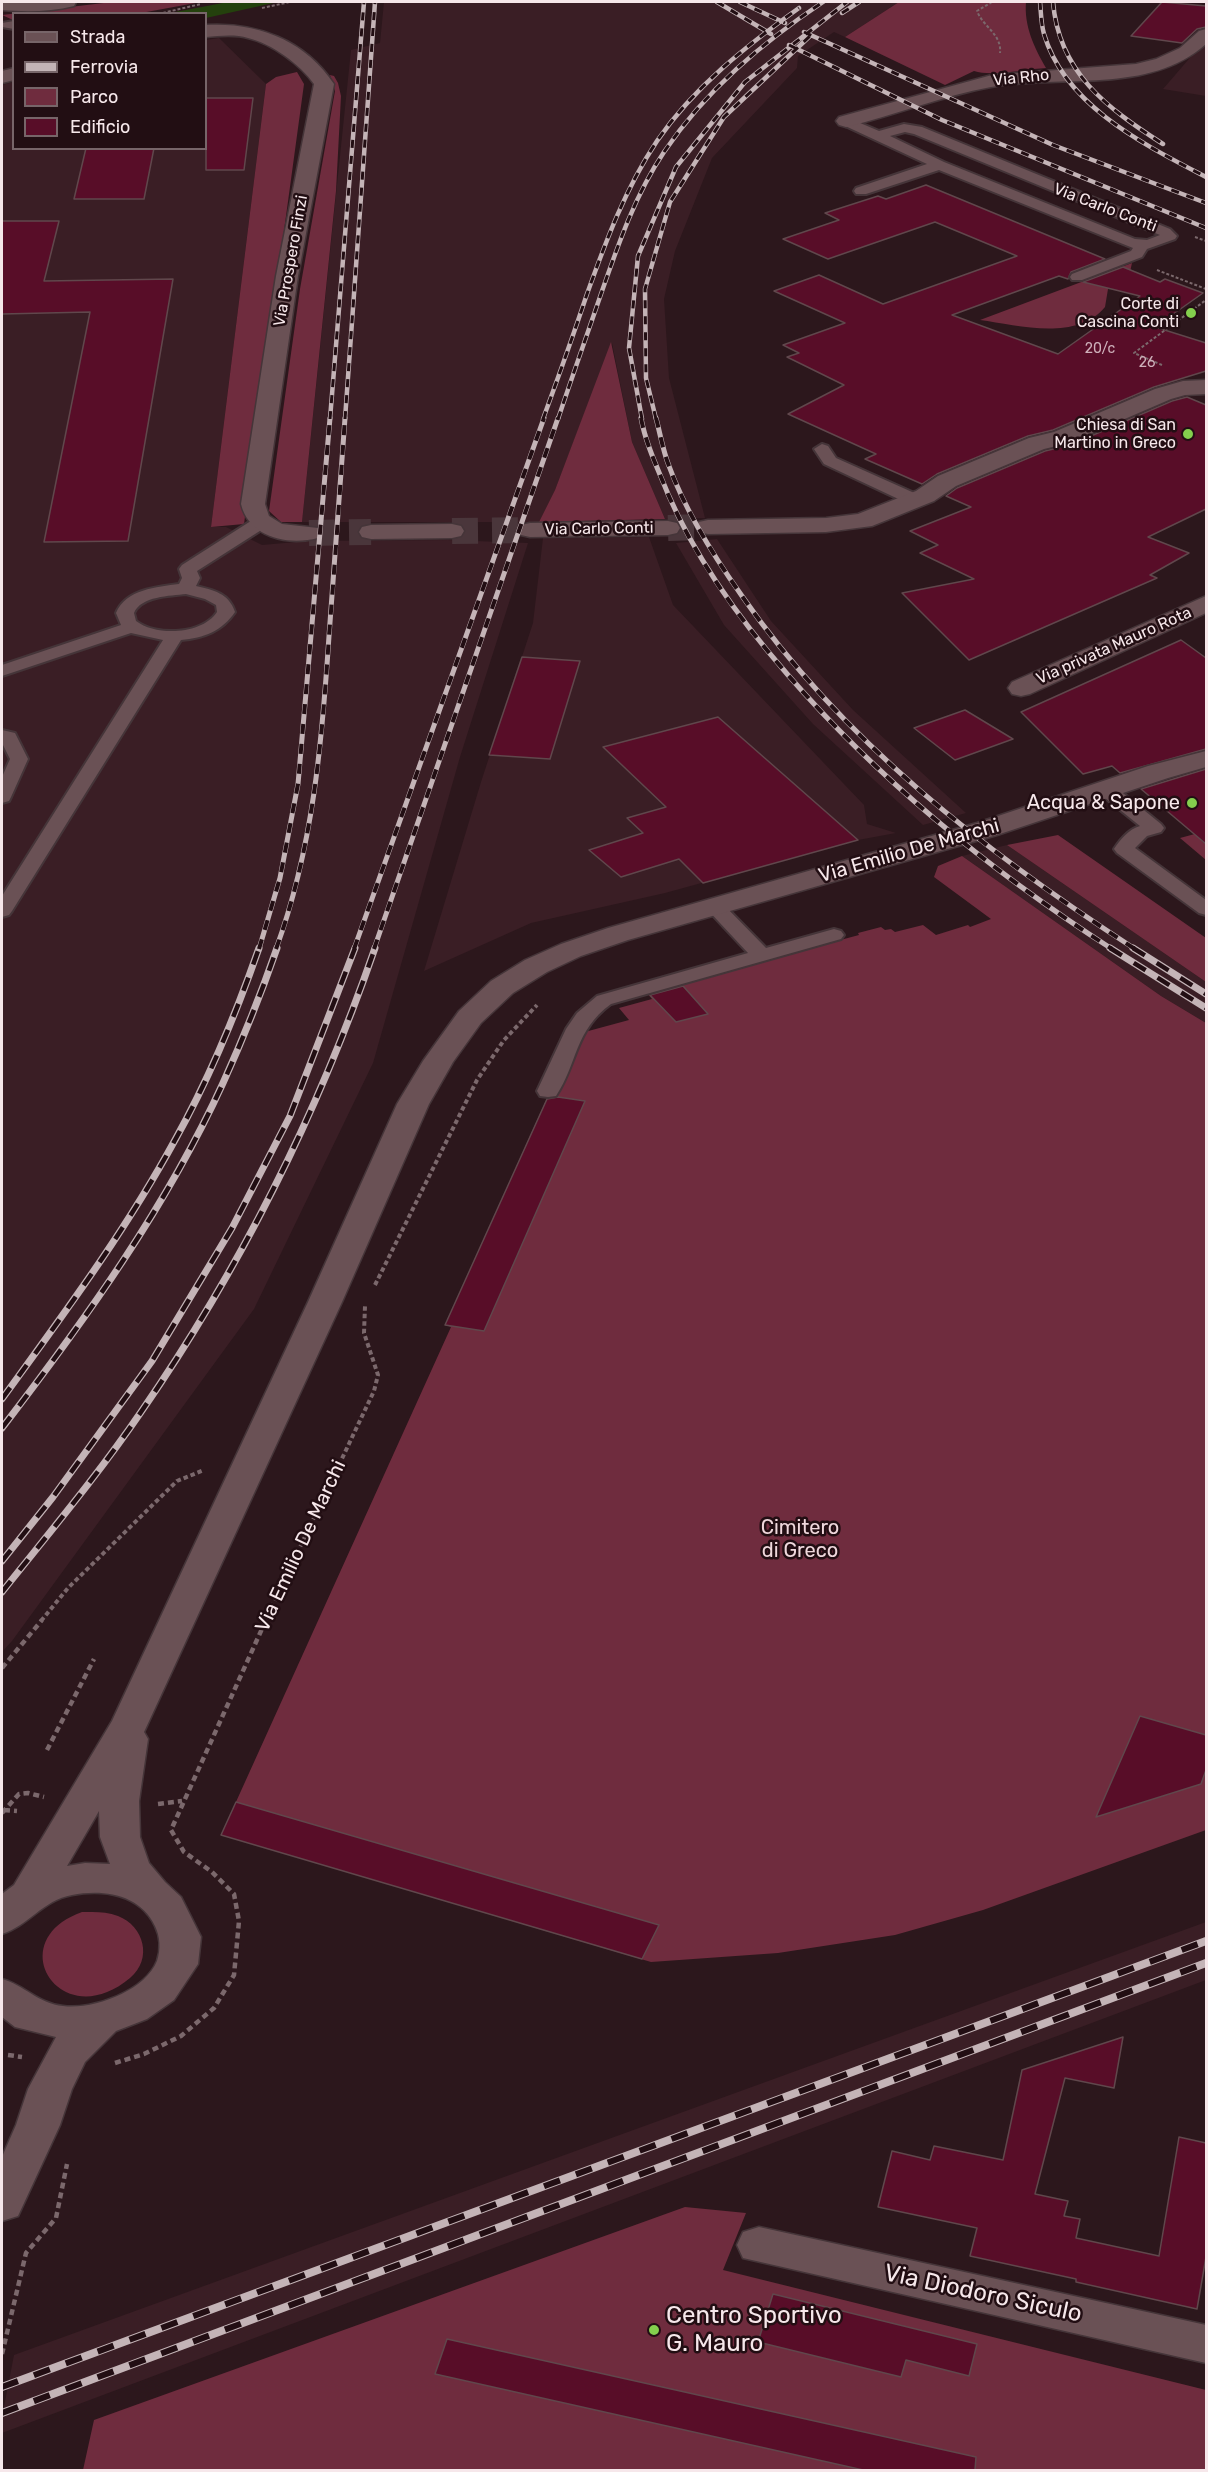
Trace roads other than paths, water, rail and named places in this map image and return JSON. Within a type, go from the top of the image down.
[{"type":"street","points":[[4,5],[32,10],[67,2]]},
{"type":"street","name":"Via Prospero Finzi","points":[[207,31],[234,31],[258,35],[313,69],[321,78],[325,88],[322,90],[280,321],[254,504],[255,514],[260,523]]},
{"type":"street","name":"Via Rho","points":[[853,124],[992,81],[1033,75],[1113,71],[1151,65],[1189,51],[1206,35]]},
{"type":"street","points":[[708,527],[841,525],[875,517],[932,492],[947,482],[1040,442],[1061,438],[1172,391],[1206,385]]},
{"type":"street","points":[[260,523],[281,531],[309,533]]},
{"type":"street","name":"Via Carlo Conti","points":[[530,530],[668,528]]},
{"type":"street","points":[[371,532],[452,531]]},
{"type":"street","name":"Via privata Mauro Rota","points":[[1021,688],[1206,604]]},
{"type":"street","name":"Via Emilio De Marchi","points":[[12,1906],[131,1722],[320,1313],[413,1104],[438,1061],[470,1017],[502,987],[536,966],[571,950],[987,829],[1106,789],[1206,759]]},
{"type":"street","name":"Via Emilio De Marchi","points":[[2,1995],[20,2010],[40,2018],[63,2023],[100,2020],[123,2013],[144,2002],[161,1987],[173,1971],[180,1953],[178,1926],[170,1911],[149,1891],[126,1863],[120,1846],[117,1827],[131,1722]]},
{"type":"street","name":"Via Emilio De Marchi","points":[[12,1906],[60,1882],[95,1878],[127,1882],[149,1891]]},
{"type":"street","name":"Via Emilio De Marchi","points":[[2,2203],[38,2125],[50,2089],[63,2062],[70,2050],[100,2020]]},
{"type":"street","name":"Via Diodoro Siculo","points":[[759,2245],[1206,2344]]},
{"type":"lane","name":"Via Carlo Conti","points":[[853,124],[877,136],[939,165],[1142,245],[1154,244],[1170,236],[917,130],[904,128],[877,136]]},
{"type":"lane","points":[[861,191],[939,165]]},
{"type":"lane","points":[[1077,277],[1137,254],[1142,245]]},
{"type":"lane","points":[[822,449],[830,461],[915,500]]},
{"type":"lane","points":[[186,589],[191,578],[188,569],[260,523]]},
{"type":"lane","points":[[186,589],[214,596],[223,602],[226,609],[225,617],[206,631],[174,636],[143,632],[132,627],[126,620],[126,612],[130,604],[140,598],[162,591],[186,589]]},
{"type":"lane","points":[[2,672],[132,627]]},
{"type":"lane","points":[[2,911],[174,636]]},
{"type":"lane","points":[[2,736],[8,737],[19,759],[2,798]]},
{"type":"lane","points":[[1106,789],[1154,828],[1140,832],[1124,849],[1206,909]]},
{"type":"lane","points":[[715,907],[761,955]]},
{"type":"lane","points":[[548,1091],[577,1027],[599,1003],[621,994],[834,935]]},
{"type":"tunnel","points":[[668,528],[708,527]]},
{"type":"tunnel","points":[[452,531],[530,530]]},
{"type":"tunnel","points":[[309,533],[371,532]]},
{"type":"railway","points":[[330,419],[364,2]]},
{"type":"railway","points":[[345,419],[375,2]]},
{"type":"railway","points":[[717,2],[767,32]]},
{"type":"railway","points":[[740,2],[781,21]]},
{"type":"railway","points":[[558,419],[621,239],[644,185],[664,152],[698,108],[736,69],[778,34],[823,2]]},
{"type":"railway","points":[[807,33],[847,2]]},
{"type":"railway","points":[[842,13],[859,2]]},
{"type":"railway","points":[[1040,2],[1043,30],[1054,60],[1088,102],[1133,137],[1206,177]]},
{"type":"railway","points":[[1053,2],[1057,27],[1065,49],[1089,86],[1123,117],[1163,144]]},
{"type":"railway","points":[[781,21],[799,8]]},
{"type":"railway","points":[[767,32],[781,21]]},
{"type":"railway","points":[[781,21],[785,23]]},
{"type":"railway","points":[[543,419],[609,235],[635,178],[657,141],[687,103],[722,68],[767,32]]},
{"type":"railway","points":[[767,32],[771,34]]},
{"type":"railway","points":[[791,46],[807,33]]},
{"type":"railway","points":[[807,33],[1053,145],[1206,203]]},
{"type":"railway","points":[[797,49],[810,36]]},
{"type":"railway","points":[[642,419],[629,348],[638,256],[676,167],[745,82],[791,46]]},
{"type":"railway","points":[[791,46],[797,49]]},
{"type":"railway","points":[[656,419],[646,378],[645,289],[670,202],[724,117],[797,49]]},
{"type":"railway","points":[[797,49],[942,120],[1206,228]]},
{"type":"railway","points":[[259,949],[280,878],[298,784],[330,418]]},
{"type":"railway","points":[[276,949],[299,872],[314,794],[326,676],[345,418]]},
{"type":"railway","points":[[354,949],[544,418]]},
{"type":"railway","points":[[374,949],[558,418]]},
{"type":"railway","points":[[641,418],[656,466],[692,543],[721,589],[788,675],[861,752],[940,823],[1024,889],[1112,949]]},
{"type":"railway","points":[[656,418],[665,454],[676,483],[711,550],[782,649],[826,700],[921,792],[973,834],[1026,874],[1135,949]]},
{"type":"railway","points":[[2,1399],[93,1272],[156,1174],[210,1070],[259,948]]},
{"type":"railway","points":[[2,1428],[64,1346],[122,1262],[176,1174],[201,1129],[230,1066],[252,1016],[277,948]]},
{"type":"railway","points":[[2,1561],[53,1497],[152,1361],[232,1228],[290,1116],[355,948]]},
{"type":"railway","points":[[2,1592],[125,1435],[177,1358],[244,1246],[302,1130],[353,1009],[375,948]]},
{"type":"railway","points":[[1110,948],[1206,1008]]},
{"type":"railway","points":[[1133,948],[1206,994]]},
{"type":"railway","points":[[2,2387],[1206,1941]]},
{"type":"railway","points":[[2,2413],[1206,1963]]},
{"type":"place","name":"Corte di Cascina Conti","points":[[1191,313]]},
{"type":"place","name":"Chiesa di San Martino in Greco","points":[[1188,434]]},
{"type":"place","name":"Acqua & Sapone","points":[[1192,803]]},
{"type":"place","name":"Centro Sportivo G. Mauro","points":[[654,2330]]},
{"type":"park label","name":"Cimitero di Greco","points":[[800,1540]]}]
